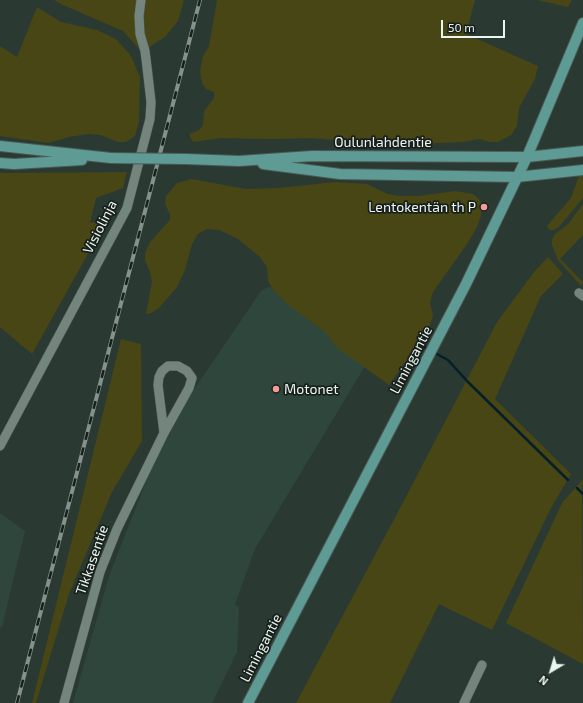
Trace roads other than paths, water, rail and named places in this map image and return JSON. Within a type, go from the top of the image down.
[{"type":"main road","name":"Limingantie","points":[[248,703],[466,284],[527,157],[583,23]]},
{"type":"main road","name":"Oulunlahdentie","points":[[0,146],[112,158]]},
{"type":"main road","name":"Oulunlahdentie","points":[[239,161],[312,156],[527,157],[583,151]]},
{"type":"main road","name":"Oulunlahdentie","points":[[0,163],[14,164],[112,158],[186,159],[239,161],[340,174],[517,177],[583,170]]},
{"type":"street","name":"Visiolinja","points":[[0,446],[127,208],[150,119],[151,102],[148,67],[140,34],[139,16],[141,0]]},
{"type":"street","name":"Tikkasentie","points":[[64,703],[100,572],[117,529],[164,433],[189,388],[192,378],[187,371],[178,366],[168,366],[162,371],[159,377],[158,385],[164,433]]},
{"type":"street","points":[[464,703],[482,664]]},
{"type":"waterway","points":[[418,344],[428,349]]},
{"type":"waterway","points":[[433,352],[448,360],[468,382],[568,480]]},
{"type":"waterway","points":[[577,488],[583,494]]},
{"type":"railway","points":[[17,703],[200,0]]},
{"type":"place","name":"Lentokentän th P","points":[[484,207]]},
{"type":"place","name":"Motonet","points":[[276,389]]}]
